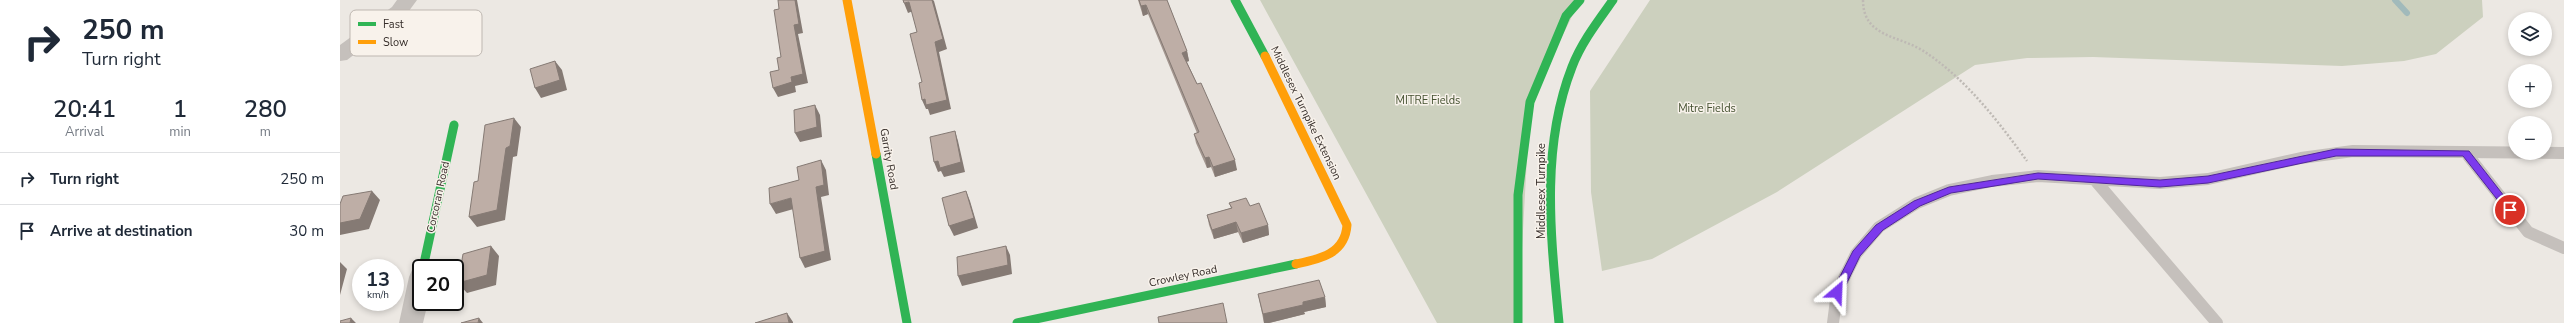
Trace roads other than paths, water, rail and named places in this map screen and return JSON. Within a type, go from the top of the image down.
[{"type":"street","points":[[400,10],[407,0]]},
{"type":"street","name":"Garrity Road","points":[[847,0],[906,323]]},
{"type":"street","name":"Middlesex Turnpike Extension","points":[[1235,0],[1291,107],[1347,225],[1348,233],[1346,239]]},
{"type":"street","name":"Middlesex Turnpike","points":[[1518,323],[1518,196],[1530,102],[1566,16],[1580,0]]},
{"type":"street","name":"Middlesex Turnpike","points":[[1559,323],[1552,224],[1553,138],[1568,76],[1589,35],[1613,0]]},
{"type":"street","points":[[340,55],[350,48]]},
{"type":"street","name":"Corcoran Road","points":[[425,259],[454,125]]},
{"type":"street","name":"Crowley Road","points":[[1017,323],[1323,258],[1337,251],[1346,239]]},
{"type":"street","points":[[411,323],[414,311]]},
{"type":"lane","points":[[1833,323],[1837,292],[1856,254],[1879,227],[1917,203],[1949,190],[1992,181],[2038,176],[2160,183],[2208,179],[2301,158],[2353,151],[2564,153]]},
{"type":"lane","points":[[2466,153],[2528,232],[2564,248]]},
{"type":"lane","points":[[2094,179],[2217,323]]},
{"type":"waterway","points":[[2395,0],[2407,13]]},
{"type":"park label","name":"MITRE Fields","points":[[1428,100]]},
{"type":"park label","name":"Mitre Fields","points":[[1707,108]]}]
